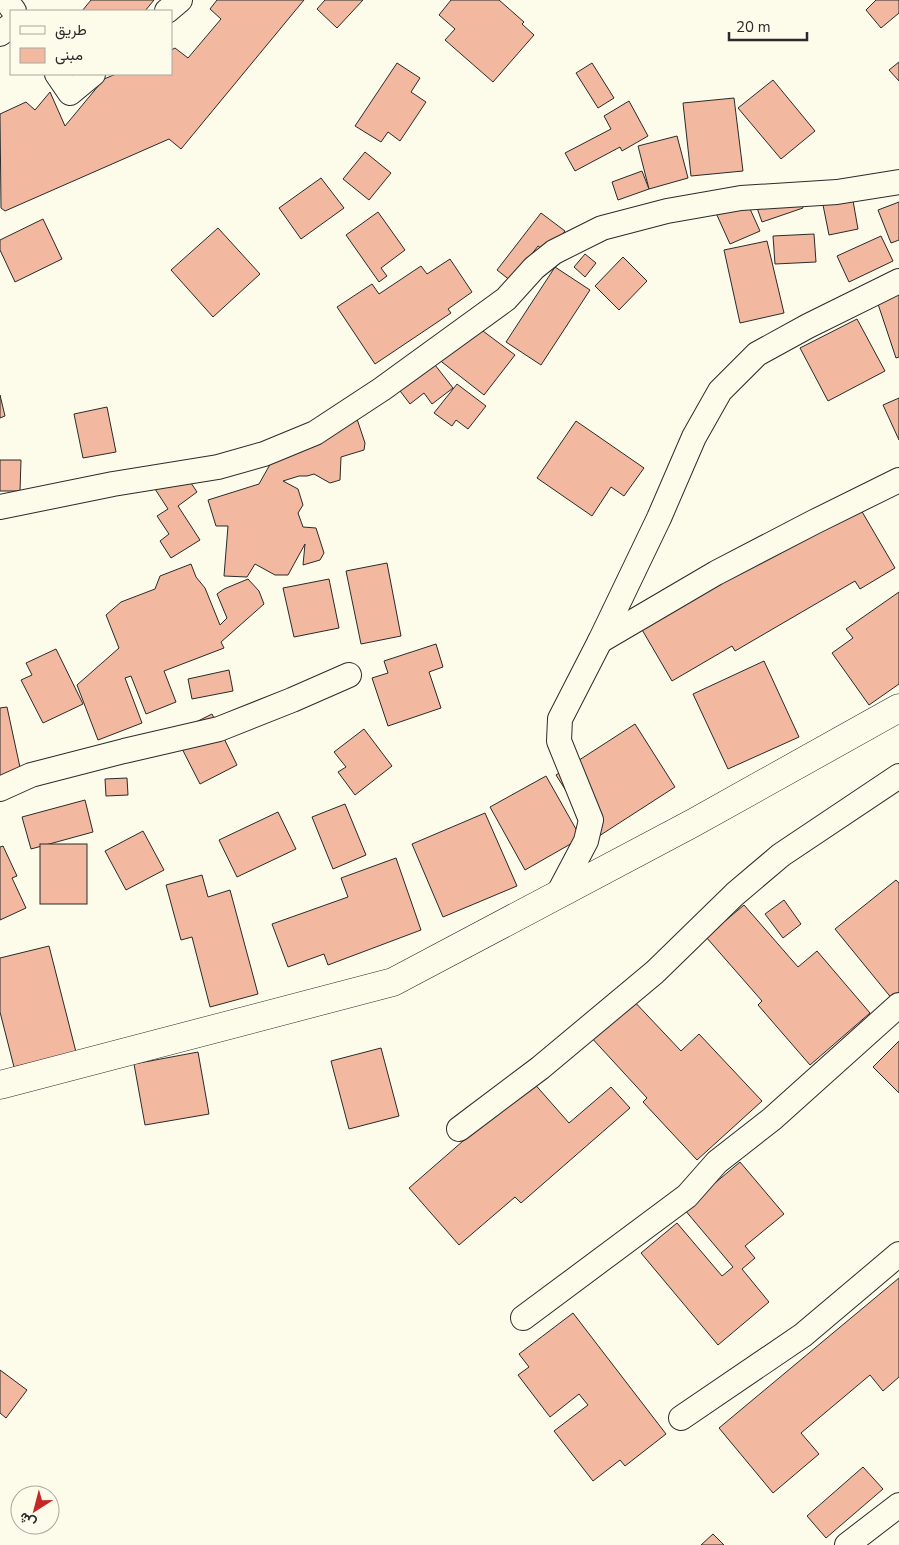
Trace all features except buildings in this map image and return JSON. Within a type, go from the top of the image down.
[{"type":"main road","points":[[0,1084],[393,982],[693,822],[899,708]]},
{"type":"street","points":[[168,10],[180,0]]},
{"type":"street","points":[[0,34],[10,26]]},
{"type":"street","points":[[58,75],[70,93],[92,75]]},
{"type":"street","points":[[0,507],[112,484],[218,467],[264,454],[316,433],[382,389],[506,299],[534,268],[554,252],[602,228],[667,210],[741,198],[837,192],[899,182]]},
{"type":"street","points":[[558,894],[586,841],[591,820],[559,741],[560,719],[600,641],[694,436],[720,391],[757,354],[808,326],[899,281]]},
{"type":"street","points":[[600,641],[716,573],[899,480]]},
{"type":"street","points":[[0,789],[32,774],[218,730],[349,675]]},
{"type":"street","points":[[459,1129],[540,1068],[655,972],[735,894],[782,855],[899,776]]},
{"type":"street","points":[[523,1318],[687,1196],[717,1162],[772,1119],[899,1005]]},
{"type":"street","points":[[681,1418],[803,1335],[899,1254]]},
{"type":"street","points":[[847,1545],[899,1505]]}]
